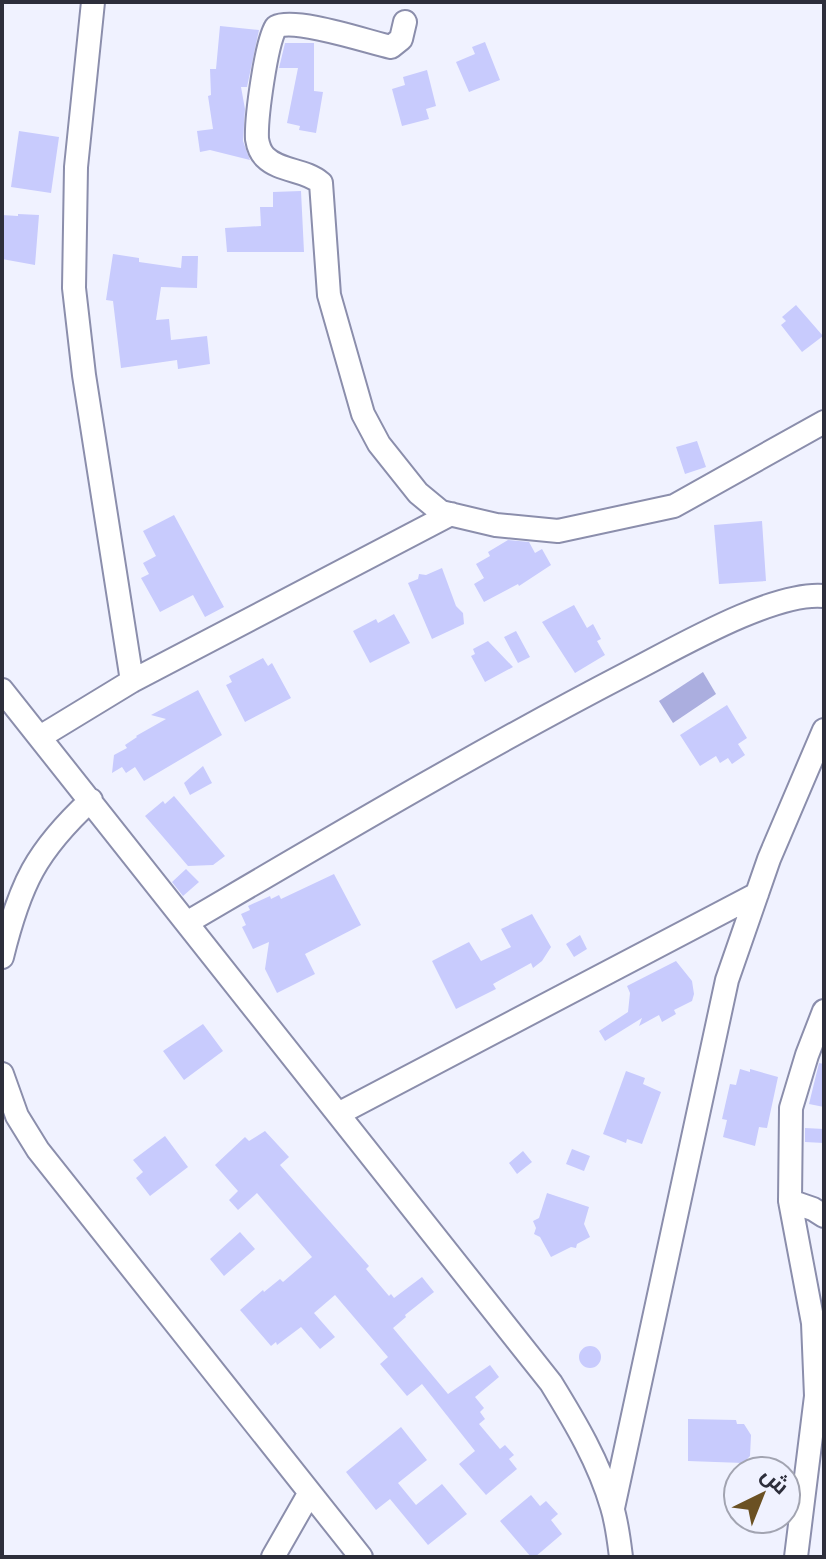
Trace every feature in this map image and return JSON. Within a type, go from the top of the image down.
[{"type":"street","points":[[93,2],[76,167],[74,288],[84,375],[132,681]]},
{"type":"street","points":[[405,22],[401,39],[391,47],[340,33],[288,24],[276,27],[267,61],[257,141],[265,158],[321,183],[329,295],[363,414],[379,444],[418,493],[441,512],[496,525],[558,531],[674,506],[824,422]]},
{"type":"street","points":[[40,737],[132,681],[451,514]]},
{"type":"street","points":[[188,922],[434,778],[715,628],[781,602],[813,594],[824,596]]},
{"type":"street","points":[[2,690],[551,1383],[584,1440],[613,1509],[621,1557]]},
{"type":"street","points":[[613,1509],[727,980],[769,859],[824,730]]},
{"type":"street","points":[[2,957],[12,915],[40,854],[56,833],[91,800]]},
{"type":"street","points":[[338,1114],[757,894]]},
{"type":"street","points":[[796,1557],[816,1396],[813,1323],[790,1201],[791,1108],[824,1011]]},
{"type":"street","points":[[2,1074],[17,1116],[38,1150],[361,1557]]},
{"type":"street","points":[[790,1201],[824,1216]]},
{"type":"street","points":[[273,1557],[309,1494]]},
{"type":"water","points":[[703,672],[716,694],[673,723],[659,701]]},
{"type":"building","points":[[220,26],[259,30],[247,87],[241,87],[245,109],[243,141],[250,160],[210,150],[200,152],[197,131],[213,129],[208,96],[211,95],[210,69],[216,69]]},
{"type":"building","points":[[485,42],[500,80],[469,92],[456,62],[475,54],[472,47]]},
{"type":"building","points":[[285,43],[314,43],[314,91],[323,92],[316,133],[299,130],[300,126],[287,123],[298,68],[279,68]]},
{"type":"building","points":[[427,70],[436,106],[426,109],[429,119],[402,126],[392,89],[405,85],[403,77]]},
{"type":"building","points":[[19,131],[59,137],[51,193],[11,187]]},
{"type":"building","points":[[301,191],[304,252],[227,252],[225,228],[261,226],[260,207],[273,207],[273,192]]},
{"type":"building","points":[[2,215],[39,215],[35,265],[2,259]]},
{"type":"building","points":[[113,254],[139,258],[139,262],[181,268],[182,256],[198,256],[197,288],[161,287],[156,320],[169,319],[171,340],[207,336],[210,364],[178,369],[177,360],[121,368],[113,301],[106,300]]},
{"type":"building","points":[[796,305],[823,336],[802,352],[781,325],[786,321],[782,317]]},
{"type":"building","points":[[697,441],[706,467],[685,474],[676,447]]},
{"type":"building","points":[[174,515],[224,607],[205,617],[193,595],[160,612],[141,578],[149,574],[143,563],[156,556],[143,531]]},
{"type":"building","points":[[762,521],[766,581],[719,584],[714,525]]},
{"type":"building","points":[[508,540],[529,542],[535,553],[542,549],[551,565],[519,586],[484,602],[474,584],[484,578],[476,564]]},
{"type":"building","points":[[442,568],[456,606],[463,613],[464,624],[432,639],[408,583],[418,579],[419,574],[426,575]]},
{"type":"building","points":[[574,605],[587,628],[593,624],[601,639],[597,641],[605,655],[575,673],[542,622]]},
{"type":"building","points":[[394,614],[410,643],[370,663],[353,631]]},
{"type":"building","points":[[516,631],[530,657],[518,663],[504,637]]},
{"type":"building","points":[[488,641],[513,667],[485,682],[471,656],[475,654],[473,649]]},
{"type":"building","points":[[263,658],[268,666],[272,663],[291,698],[245,722],[226,685],[232,682],[229,676]]},
{"type":"building","points":[[198,690],[222,735],[144,781],[135,767],[126,773],[122,767],[112,773],[114,755],[127,748],[125,745],[136,736],[166,719],[151,715]]},
{"type":"building","points":[[727,705],[747,738],[738,744],[745,755],[732,764],[728,758],[720,763],[716,756],[700,766],[680,735]]},
{"type":"building","points":[[203,766],[212,783],[190,795],[184,783]]},
{"type":"building","points":[[174,796],[225,856],[213,865],[188,866],[145,816]]},
{"type":"building","points":[[186,869],[199,882],[183,896],[172,882]]},
{"type":"building","points":[[334,874],[361,925],[305,954],[315,974],[277,993],[265,969],[269,942],[253,949],[242,927],[246,925],[241,914],[250,910],[248,906],[270,896],[271,899],[279,895],[281,899]]},
{"type":"building","points":[[532,914],[551,947],[542,961],[533,968],[531,963],[493,984],[496,989],[456,1009],[432,961],[469,942],[481,961],[511,947],[501,929]]},
{"type":"building","points":[[580,935],[587,949],[574,957],[566,944]]},
{"type":"building","points":[[676,961],[692,981],[692,1001],[674,1010],[676,1014],[662,1022],[659,1015],[639,1026],[642,1018],[605,1041],[599,1031],[628,1012],[630,993],[627,986]]},
{"type":"building","points":[[203,1024],[223,1051],[184,1080],[163,1051]]},
{"type":"building","points":[[819,1063],[824,1064],[824,1107],[809,1104]]},
{"type":"building","points":[[740,1069],[778,1077],[767,1128],[759,1127],[755,1146],[723,1137],[727,1120],[722,1119],[730,1084],[736,1085]]},
{"type":"building","points":[[626,1071],[645,1078],[643,1084],[661,1092],[642,1144],[627,1139],[626,1143],[603,1134]]},
{"type":"building","points":[[805,1128],[824,1129],[824,1143],[805,1142]]},
{"type":"building","points":[[265,1131],[289,1157],[280,1165],[369,1266],[366,1269],[389,1296],[391,1294],[394,1298],[422,1277],[434,1292],[393,1328],[448,1394],[490,1365],[499,1377],[475,1397],[484,1408],[480,1412],[485,1419],[479,1424],[500,1449],[505,1445],[514,1455],[509,1459],[517,1469],[486,1495],[459,1464],[475,1451],[422,1384],[407,1396],[380,1364],[388,1357],[335,1295],[314,1313],[335,1337],[320,1349],[301,1327],[271,1346],[240,1310],[263,1290],[280,1279],[283,1282],[312,1257],[257,1193],[238,1210],[229,1200],[238,1191],[215,1165],[245,1137],[249,1141]]},
{"type":"building","points":[[165,1136],[188,1167],[150,1196],[136,1178],[143,1172],[133,1160]]},
{"type":"building","points":[[572,1149],[590,1156],[584,1171],[566,1164]]},
{"type":"building","points":[[523,1151],[532,1162],[517,1174],[509,1163]]},
{"type":"building","points":[[547,1193],[589,1207],[584,1224],[590,1237],[577,1244],[576,1248],[571,1247],[551,1257],[540,1237],[534,1234],[536,1228],[533,1221],[539,1218]]},
{"type":"building","points":[[240,1232],[255,1249],[224,1276],[210,1259]]},
{"type":"building","points":[[586,1346],[594,1346],[601,1357],[594,1368],[586,1368],[579,1361],[579,1353]]},
{"type":"building","points":[[688,1419],[736,1420],[737,1424],[744,1424],[751,1435],[750,1455],[722,1455],[722,1462],[688,1461]]},
{"type":"building","points":[[401,1427],[427,1460],[398,1483],[416,1505],[442,1484],[467,1514],[428,1545],[390,1499],[376,1510],[346,1472]]},
{"type":"building","points":[[531,1495],[540,1506],[546,1501],[558,1514],[551,1520],[562,1534],[535,1557],[531,1557],[500,1521]]}]
